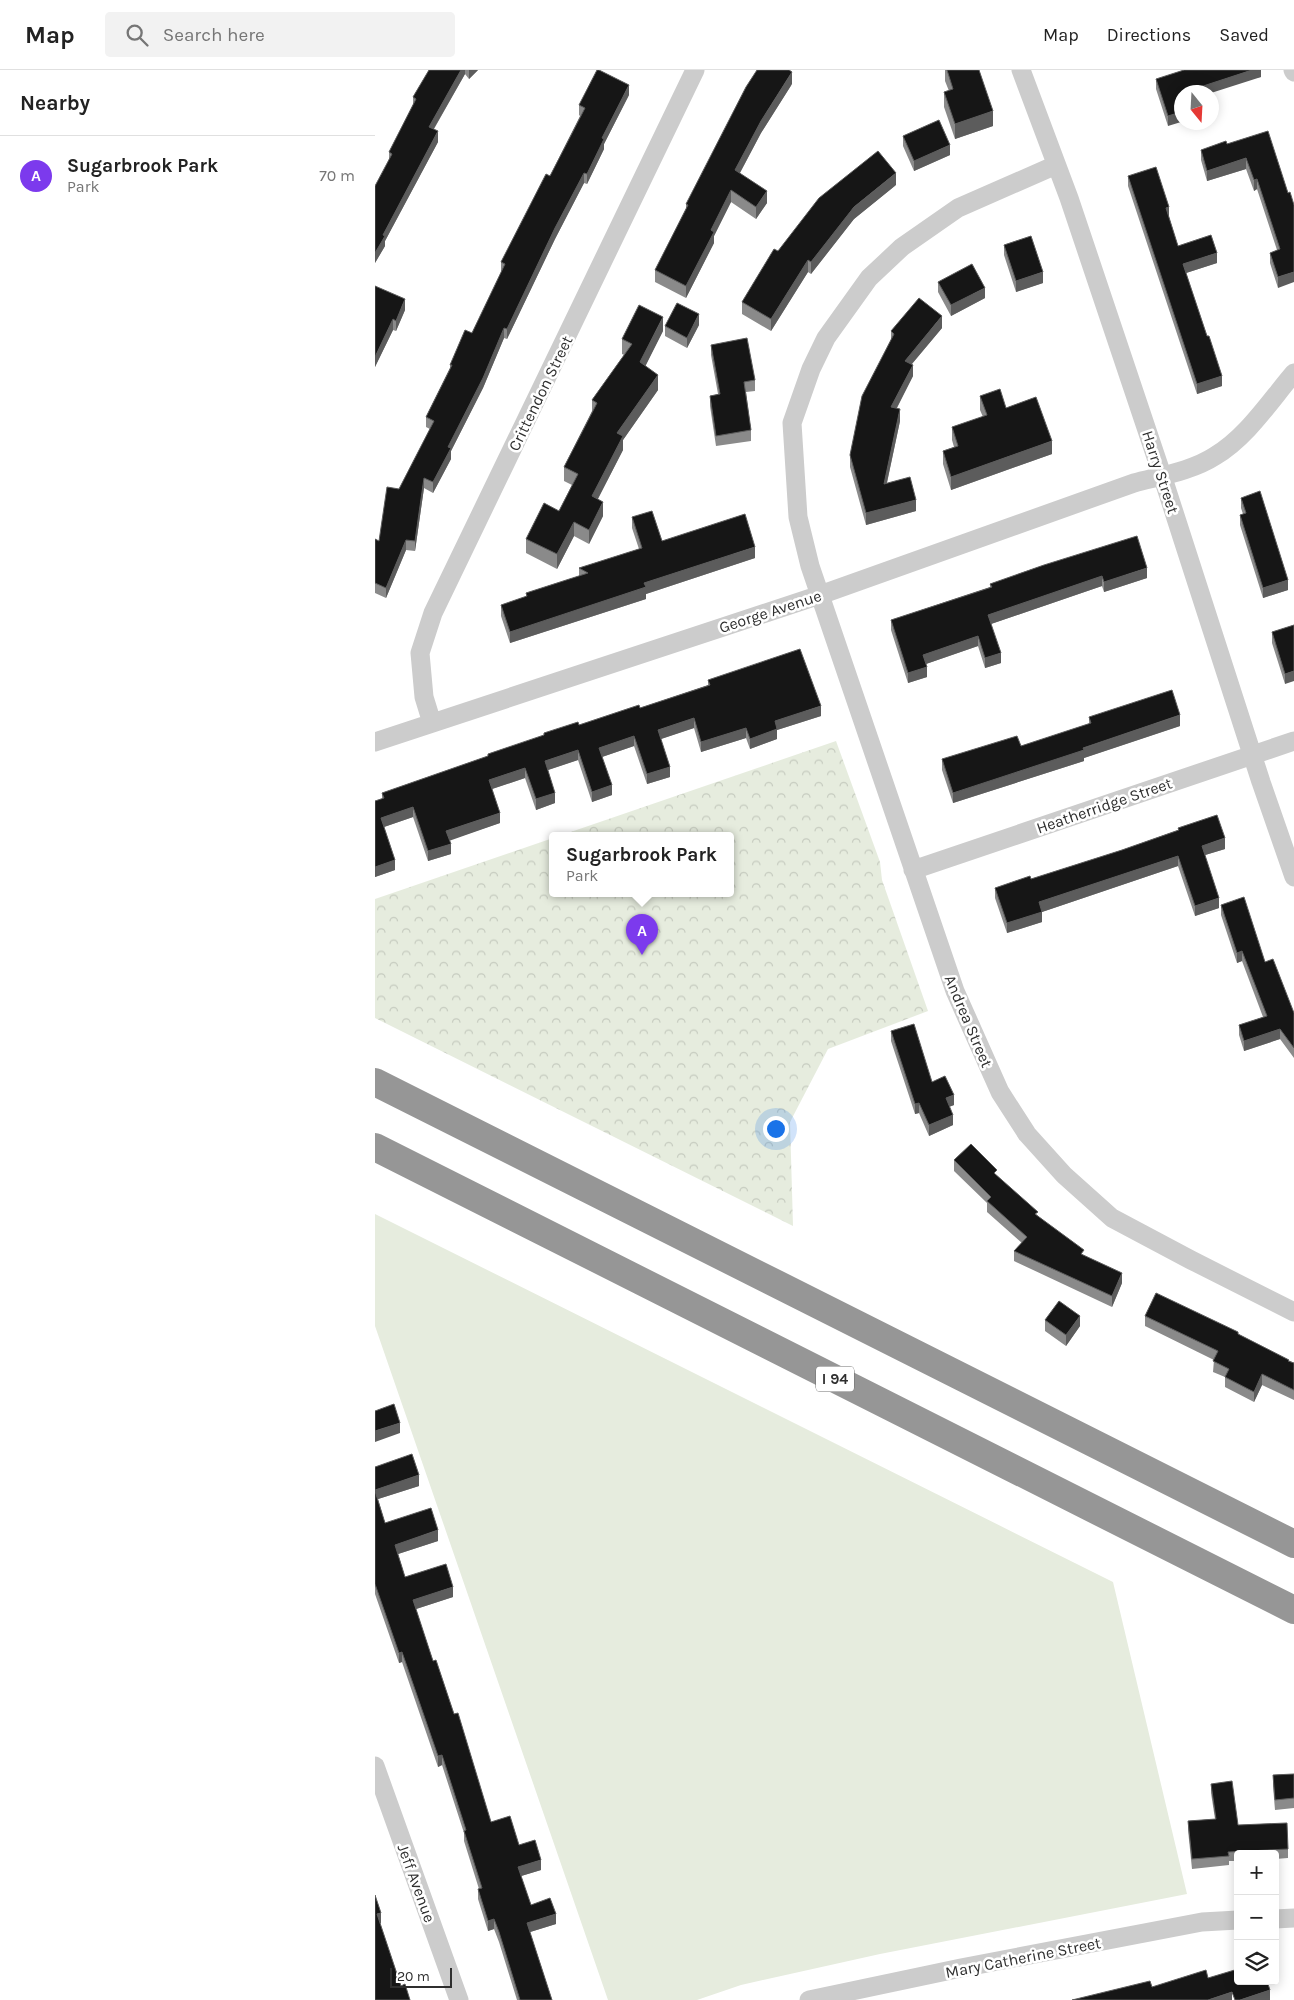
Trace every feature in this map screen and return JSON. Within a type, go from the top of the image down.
[{"type":"highway","points":[[375,1082],[1294,1544]]},
{"type":"highway","name":"I 94","points":[[375,1148],[1294,1610]]},
{"type":"street","name":"Crittendon Street","points":[[432,723],[424,697],[420,654],[433,612],[695,70]]},
{"type":"street","name":"Harry Street","points":[[1024,71],[1069,198],[1162,475],[1294,877]]},
{"type":"street","name":"Andrea Street","points":[[1056,165],[958,208],[902,247],[869,278],[826,338],[811,369],[792,423],[798,516],[810,566],[955,991],[1000,1092],[1027,1134],[1064,1175],[1113,1218],[1294,1312]]},
{"type":"street","name":"George Avenue","points":[[375,742],[820,595],[1134,483],[1213,457],[1235,442],[1294,373]]},
{"type":"street","name":"Heatherridge Street","points":[[913,870],[1294,741]]},
{"type":"street","name":"Jeff Avenue","points":[[375,1766],[459,2000]]},
{"type":"street","points":[[1279,1918],[1294,1918]]},
{"type":"street","name":"Mary Catherine Street","points":[[809,2000],[961,1968],[1202,1922],[1234,1920]]},
{"type":"green space","points":[[836,741],[880,862],[882,880],[928,1011],[828,1049],[790,1122],[793,1226],[375,1018],[375,899],[549,839],[549,897],[734,897],[734,832],[571,832]]},
{"type":"green space","points":[[375,1214],[1113,1582],[1187,1894],[880,1954],[741,1985],[697,2000],[608,2000],[375,1326]]},
{"type":"building","points":[[429,70],[461,70],[429,127],[438,131],[375,253],[375,186],[392,154],[389,152],[416,99],[413,97]]},
{"type":"building","points":[[597,70],[629,85],[602,138],[604,139],[587,174],[584,173],[555,228],[507,329],[504,328],[483,378],[448,447],[451,448],[433,482],[424,478],[415,541],[406,540],[386,588],[375,583],[375,539],[379,541],[387,487],[399,489],[434,421],[426,417],[452,365],[450,365],[465,330],[472,333],[505,264],[501,262],[546,174],[550,176],[585,108],[579,105]]},
{"type":"building","points":[[757,70],[789,70],[792,72],[761,121],[735,170],[767,191],[756,207],[731,190],[711,230],[714,232],[686,286],[655,270],[688,205],[686,204],[746,87]]},
{"type":"building","points":[[947,70],[979,70],[993,111],[955,124],[944,92],[953,89]]},
{"type":"building","points":[[1184,70],[1252,70],[1206,85],[1174,85],[1174,114],[1168,116],[1156,79]]},
{"type":"building","points":[[939,120],[950,145],[914,161],[903,136]]},
{"type":"building","points":[[1268,131],[1288,193],[1290,192],[1294,205],[1294,272],[1278,277],[1270,253],[1280,249],[1257,179],[1254,180],[1246,158],[1207,171],[1201,150],[1226,141],[1227,144]]},
{"type":"building","points":[[878,151],[896,173],[854,207],[811,262],[808,260],[771,319],[742,302],[774,249],[778,251],[819,198]]},
{"type":"building","points":[[1156,167],[1169,207],[1166,208],[1178,246],[1211,235],[1217,253],[1183,264],[1222,376],[1197,384],[1128,176]]},
{"type":"building","points":[[1031,236],[1043,272],[1016,281],[1004,245]]},
{"type":"building","points":[[972,264],[985,288],[951,305],[938,282]]},
{"type":"building","points":[[375,286],[405,299],[396,321],[393,319],[375,357]]},
{"type":"building","points":[[919,298],[942,316],[905,361],[913,365],[891,407],[900,409],[884,484],[910,477],[916,500],[866,513],[850,455],[862,396],[894,334],[891,331]]},
{"type":"building","points":[[677,303],[699,314],[687,338],[665,326]]},
{"type":"building","points":[[639,305],[663,317],[640,362],[658,375],[617,433],[623,436],[592,496],[603,502],[589,530],[574,522],[557,554],[526,539],[544,503],[559,511],[578,474],[564,467],[597,403],[592,400],[632,344],[622,339]]},
{"type":"building","points":[[747,338],[755,380],[744,382],[751,430],[716,436],[710,396],[720,394],[711,345]]},
{"type":"building","points":[[1000,389],[1006,408],[1036,397],[1052,441],[951,477],[943,451],[958,446],[952,427],[987,415],[980,396]]},
{"type":"building","points":[[1260,491],[1288,580],[1263,588],[1240,515],[1246,513],[1241,498]]},
{"type":"building","points":[[652,511],[662,541],[745,514],[755,547],[644,583],[646,587],[510,632],[501,605],[527,596],[526,593],[588,573],[579,568],[642,548],[632,517]]},
{"type":"building","points":[[1137,536],[1147,568],[1104,582],[1102,576],[988,615],[1001,653],[985,658],[978,636],[923,655],[927,667],[908,673],[891,620],[992,587],[990,584],[1044,565]]},
{"type":"building","points":[[1294,625],[1294,671],[1285,674],[1272,632]]},
{"type":"building","points":[[800,649],[821,706],[775,721],[777,729],[750,739],[746,728],[701,742],[694,718],[658,730],[670,767],[647,774],[634,736],[599,748],[612,785],[592,792],[578,750],[545,761],[555,793],[536,799],[525,768],[489,780],[500,813],[446,831],[451,844],[428,851],[413,807],[381,818],[395,860],[375,867],[375,801],[384,798],[382,793],[488,756],[488,754],[544,735],[544,733],[578,722],[579,725],[639,705],[640,708],[710,685],[708,680]]},
{"type":"building","points":[[1172,690],[1180,715],[1083,748],[1084,750],[953,793],[942,759],[1017,736],[1021,746],[1091,723],[1089,717]]},
{"type":"building","points":[[1217,815],[1225,838],[1202,846],[1219,898],[1195,906],[1178,856],[1039,902],[1042,912],[1007,923],[995,888],[1030,876],[1031,879],[1122,850]]},
{"type":"building","points":[[1244,897],[1265,962],[1273,959],[1294,1013],[1294,1048],[1280,1029],[1244,1041],[1239,1025],[1267,1016],[1242,951],[1237,953],[1221,905]]},
{"type":"building","points":[[914,1024],[932,1082],[945,1076],[954,1095],[946,1098],[953,1115],[929,1125],[919,1103],[915,1104],[891,1031]]},
{"type":"building","points":[[971,1144],[997,1170],[994,1173],[1038,1212],[1035,1214],[1084,1250],[1081,1254],[1122,1273],[1112,1296],[1014,1251],[1027,1237],[987,1201],[991,1197],[954,1160]]},
{"type":"building","points":[[1156,1293],[1238,1332],[1238,1334],[1294,1363],[1294,1390],[1262,1374],[1254,1392],[1225,1377],[1229,1369],[1213,1361],[1218,1351],[1145,1316]]},
{"type":"building","points":[[1059,1301],[1080,1316],[1066,1335],[1045,1320]]},
{"type":"building","points":[[394,1404],[400,1423],[375,1431],[375,1411]]},
{"type":"building","points":[[412,1454],[419,1475],[375,1490],[375,1467]]},
{"type":"building","points":[[375,1491],[385,1523],[431,1508],[438,1530],[395,1545],[405,1577],[446,1564],[453,1587],[413,1600],[433,1661],[436,1660],[454,1714],[458,1713],[491,1822],[510,1816],[519,1845],[535,1840],[541,1860],[518,1867],[531,1905],[550,1898],[556,1914],[527,1923],[552,2000],[520,2000],[494,1919],[488,1921],[478,1889],[482,1888],[464,1831],[466,1830],[442,1755],[438,1756],[402,1652],[399,1653],[375,1584]]},
{"type":"building","points":[[1294,1774],[1294,1798],[1275,1800],[1273,1775]]},
{"type":"building","points":[[1232,1781],[1238,1825],[1287,1823],[1288,1849],[1234,1850],[1234,1852],[1228,1852],[1229,1856],[1192,1859],[1188,1821],[1216,1819],[1211,1784]]},
{"type":"building","points":[[375,1895],[381,1913],[377,1914],[401,1986],[405,1984],[410,2000],[375,2000]]},
{"type":"building","points":[[1206,1970],[1208,1978],[1234,1970],[1234,1985],[1268,1985],[1270,1990],[1240,2000],[1235,2000],[1232,1992],[1208,2000],[1072,2000],[1150,1981],[1152,1987]]},
{"type":"place","name":"Sugarbrook Park","points":[[642,955]]}]
